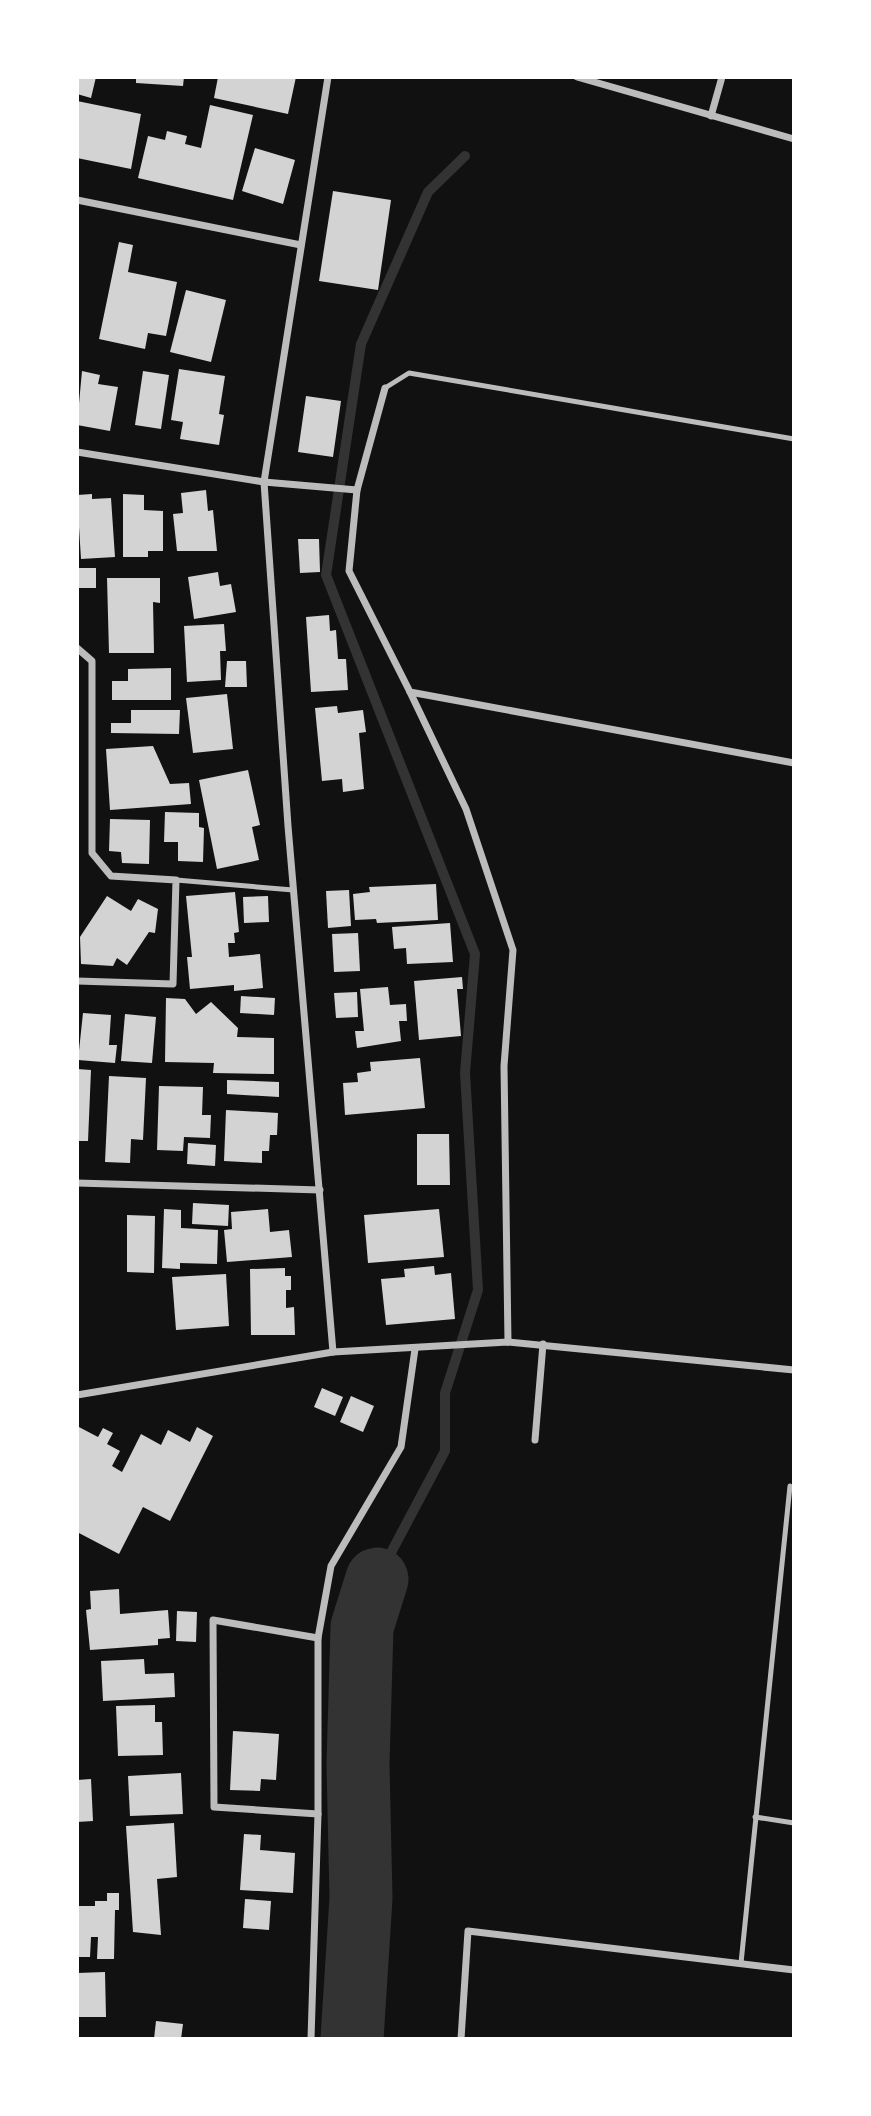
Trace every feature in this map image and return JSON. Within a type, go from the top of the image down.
[{"type":"street","points":[[327,77],[264,482],[293,890],[333,1352]]},
{"type":"street","points":[[577,77],[794,139]]},
{"type":"street","points":[[711,116],[722,77]]},
{"type":"street","points":[[77,200],[300,245]]},
{"type":"street","points":[[385,388],[357,490],[349,571],[466,809],[513,950],[504,1066],[508,1342]]},
{"type":"street","points":[[77,452],[264,482],[357,490]]},
{"type":"street","points":[[77,648],[92,661],[92,853],[111,876],[176,880],[173,984],[77,981]]},
{"type":"street","points":[[410,692],[794,763]]},
{"type":"street","points":[[77,1183],[320,1190]]},
{"type":"street","points":[[77,1395],[333,1352],[508,1342],[794,1370]]},
{"type":"street","points":[[535,1440],[543,1344]]},
{"type":"street","points":[[311,2039],[318,1814],[318,1638],[331,1566],[401,1447],[415,1349]]},
{"type":"street","points":[[318,1638],[213,1620],[214,1807],[318,1814]]},
{"type":"street","points":[[461,2039],[468,1931],[794,1970]]},
{"type":"lane","points":[[385,388],[409,373],[794,439]]},
{"type":"lane","points":[[176,880],[293,890]]},
{"type":"lane","points":[[741,1963],[790,1486]]},
{"type":"lane","points":[[755,1817],[794,1824]]},
{"type":"building","points":[[77,77],[96,77],[91,98],[77,94]]},
{"type":"building","points":[[136,77],[184,77],[183,86],[136,83]]},
{"type":"building","points":[[218,77],[296,77],[288,114],[214,98]]},
{"type":"building","points":[[77,101],[141,114],[131,169],[77,158]]},
{"type":"building","points":[[210,105],[253,115],[233,200],[138,178],[148,136],[165,140],[167,131],[187,136],[185,144],[201,148]]},
{"type":"building","points":[[255,148],[295,160],[283,204],[242,191]]},
{"type":"building","points":[[333,191],[391,200],[378,290],[319,281]]},
{"type":"building","points":[[119,242],[133,245],[128,272],[177,282],[166,336],[148,333],[145,349],[99,339]]},
{"type":"building","points":[[186,290],[226,300],[211,362],[170,352]]},
{"type":"building","points":[[179,369],[225,376],[219,414],[224,415],[219,445],[180,439],[183,422],[171,420]]},
{"type":"building","points":[[82,371],[100,375],[98,384],[118,387],[110,431],[77,425]]},
{"type":"building","points":[[143,371],[169,375],[161,429],[135,425]]},
{"type":"building","points":[[306,396],[341,401],[333,457],[298,452]]},
{"type":"building","points":[[206,490],[208,511],[213,510],[217,551],[177,551],[173,514],[183,513],[181,493]]},
{"type":"building","points":[[92,494],[92,499],[111,498],[115,557],[81,559],[77,495]]},
{"type":"building","points":[[123,494],[144,495],[144,510],[163,511],[163,551],[148,551],[148,557],[123,557]]},
{"type":"building","points":[[298,539],[319,539],[320,572],[300,573]]},
{"type":"building","points":[[77,568],[96,568],[96,588],[77,588]]},
{"type":"building","points":[[218,572],[220,586],[231,584],[236,612],[194,619],[188,577]]},
{"type":"building","points":[[107,578],[160,578],[160,603],[153,602],[154,653],[109,653]]},
{"type":"building","points":[[329,615],[330,631],[336,630],[338,659],[346,659],[348,690],[311,692],[306,617]]},
{"type":"building","points":[[224,624],[226,651],[220,651],[221,680],[187,682],[184,626]]},
{"type":"building","points":[[227,661],[246,661],[247,687],[225,687]]},
{"type":"building","points":[[171,668],[171,700],[112,700],[112,681],[128,681],[128,669]]},
{"type":"building","points":[[227,694],[233,749],[193,753],[186,698]]},
{"type":"building","points":[[337,706],[338,713],[363,710],[366,732],[359,733],[364,789],[343,792],[342,779],[322,781],[315,708]]},
{"type":"building","points":[[131,710],[180,710],[179,734],[111,733],[111,723],[131,723]]},
{"type":"building","points":[[153,746],[170,784],[189,783],[191,804],[110,810],[106,749]]},
{"type":"building","points":[[248,770],[260,825],[252,827],[259,860],[217,869],[199,780]]},
{"type":"building","points":[[165,812],[199,813],[199,827],[204,828],[203,862],[178,861],[178,842],[164,842]]},
{"type":"building","points":[[110,819],[150,820],[149,864],[122,863],[121,852],[109,851]]},
{"type":"building","points":[[436,884],[438,920],[377,923],[376,919],[355,920],[353,894],[370,892],[369,887]]},
{"type":"building","points":[[349,890],[351,926],[328,928],[326,891]]},
{"type":"building","points":[[235,892],[239,932],[234,933],[235,943],[228,943],[229,957],[260,954],[263,988],[234,991],[234,985],[190,989],[187,957],[192,957],[186,896]]},
{"type":"building","points":[[107,896],[131,911],[138,899],[158,909],[155,933],[149,932],[127,965],[117,958],[113,966],[81,964],[80,937]]},
{"type":"building","points":[[268,896],[269,922],[244,923],[243,897]]},
{"type":"building","points":[[450,923],[453,962],[407,964],[406,948],[394,949],[392,927]]},
{"type":"building","points":[[358,933],[360,971],[334,972],[332,934]]},
{"type":"building","points":[[462,977],[463,989],[457,989],[461,1036],[419,1040],[414,981]]},
{"type":"building","points":[[388,987],[390,1005],[406,1004],[407,1021],[399,1021],[401,1041],[357,1048],[355,1031],[364,1031],[360,989]]},
{"type":"building","points":[[357,992],[358,1017],[336,1018],[334,993]]},
{"type":"building","points":[[241,996],[275,998],[274,1015],[240,1013]]},
{"type":"building","points":[[166,998],[185,999],[196,1014],[211,1002],[238,1028],[237,1037],[274,1038],[274,1074],[213,1073],[214,1063],[165,1062]]},
{"type":"building","points":[[83,1013],[111,1015],[109,1045],[117,1045],[115,1063],[78,1060]]},
{"type":"building","points":[[125,1014],[156,1017],[152,1063],[121,1061]]},
{"type":"building","points":[[420,1058],[425,1108],[345,1115],[343,1083],[358,1082],[357,1073],[371,1071],[370,1062]]},
{"type":"building","points":[[77,1069],[91,1070],[88,1141],[77,1141]]},
{"type":"building","points":[[109,1076],[146,1078],[143,1140],[131,1139],[130,1163],[105,1162]]},
{"type":"building","points":[[227,1080],[279,1082],[279,1097],[227,1094]]},
{"type":"building","points":[[159,1086],[203,1087],[202,1115],[211,1115],[210,1138],[184,1137],[183,1151],[157,1150]]},
{"type":"building","points":[[226,1110],[278,1113],[277,1135],[270,1135],[269,1151],[262,1151],[262,1163],[224,1161]]},
{"type":"building","points":[[417,1134],[449,1134],[450,1185],[417,1185]]},
{"type":"building","points":[[188,1143],[216,1145],[215,1166],[187,1164]]},
{"type":"building","points":[[193,1203],[229,1205],[228,1226],[192,1224]]},
{"type":"building","points":[[164,1209],[181,1210],[181,1228],[218,1230],[217,1264],[180,1263],[180,1269],[162,1268]]},
{"type":"building","points":[[268,1209],[270,1232],[289,1230],[292,1257],[227,1262],[224,1230],[232,1229],[231,1212]]},
{"type":"building","points":[[439,1209],[444,1257],[368,1263],[364,1215]]},
{"type":"building","points":[[127,1215],[155,1216],[154,1273],[127,1272]]},
{"type":"building","points":[[434,1266],[435,1275],[451,1273],[455,1319],[386,1325],[381,1279],[405,1277],[404,1269]]},
{"type":"building","points":[[285,1268],[285,1276],[291,1276],[291,1290],[286,1290],[286,1308],[294,1307],[295,1335],[251,1335],[250,1269]]},
{"type":"building","points":[[226,1274],[229,1326],[176,1330],[172,1277]]},
{"type":"building","points":[[322,1388],[343,1397],[335,1416],[314,1407]]},
{"type":"building","points":[[351,1396],[374,1406],[363,1432],[340,1422]]},
{"type":"building","points":[[77,1426],[98,1437],[103,1428],[113,1433],[107,1444],[120,1451],[112,1466],[122,1472],[141,1434],[161,1445],[168,1430],[190,1442],[197,1427],[213,1436],[170,1521],[143,1507],[119,1554],[77,1532]]},
{"type":"building","points":[[119,1589],[120,1614],[168,1610],[170,1638],[158,1639],[158,1645],[90,1650],[86,1610],[91,1609],[90,1591]]},
{"type":"building","points":[[177,1611],[197,1612],[196,1642],[176,1641]]},
{"type":"building","points":[[144,1659],[145,1674],[174,1673],[175,1697],[103,1701],[101,1661]]},
{"type":"building","points":[[155,1705],[155,1722],[162,1722],[163,1755],[118,1756],[116,1706]]},
{"type":"building","points":[[233,1731],[279,1734],[276,1780],[261,1779],[260,1791],[230,1790]]},
{"type":"building","points":[[181,1773],[183,1814],[130,1816],[128,1776]]},
{"type":"building","points":[[91,1779],[93,1821],[77,1822],[77,1780]]},
{"type":"building","points":[[174,1823],[177,1877],[157,1879],[161,1935],[133,1932],[126,1826]]},
{"type":"building","points":[[244,1834],[261,1835],[260,1850],[295,1853],[293,1893],[240,1890]]},
{"type":"building","points":[[107,1893],[119,1893],[119,1910],[115,1910],[114,1959],[97,1959],[98,1937],[91,1937],[90,1957],[77,1957],[77,1906],[95,1906],[95,1901],[107,1901]]},
{"type":"building","points":[[245,1899],[271,1901],[269,1930],[243,1928]]},
{"type":"building","points":[[105,1972],[106,2017],[77,2017],[77,1973]]},
{"type":"building","points":[[156,2021],[183,2024],[181,2039],[154,2039]]},
{"type":"waterway","points":[[377,1579],[445,1451],[445,1393],[478,1290],[465,1073],[475,954],[326,575],[361,344],[428,192],[465,156]]},
{"type":"waterway","points":[[352,2039],[361,1898],[358,1764],[362,1627],[377,1579]]}]
